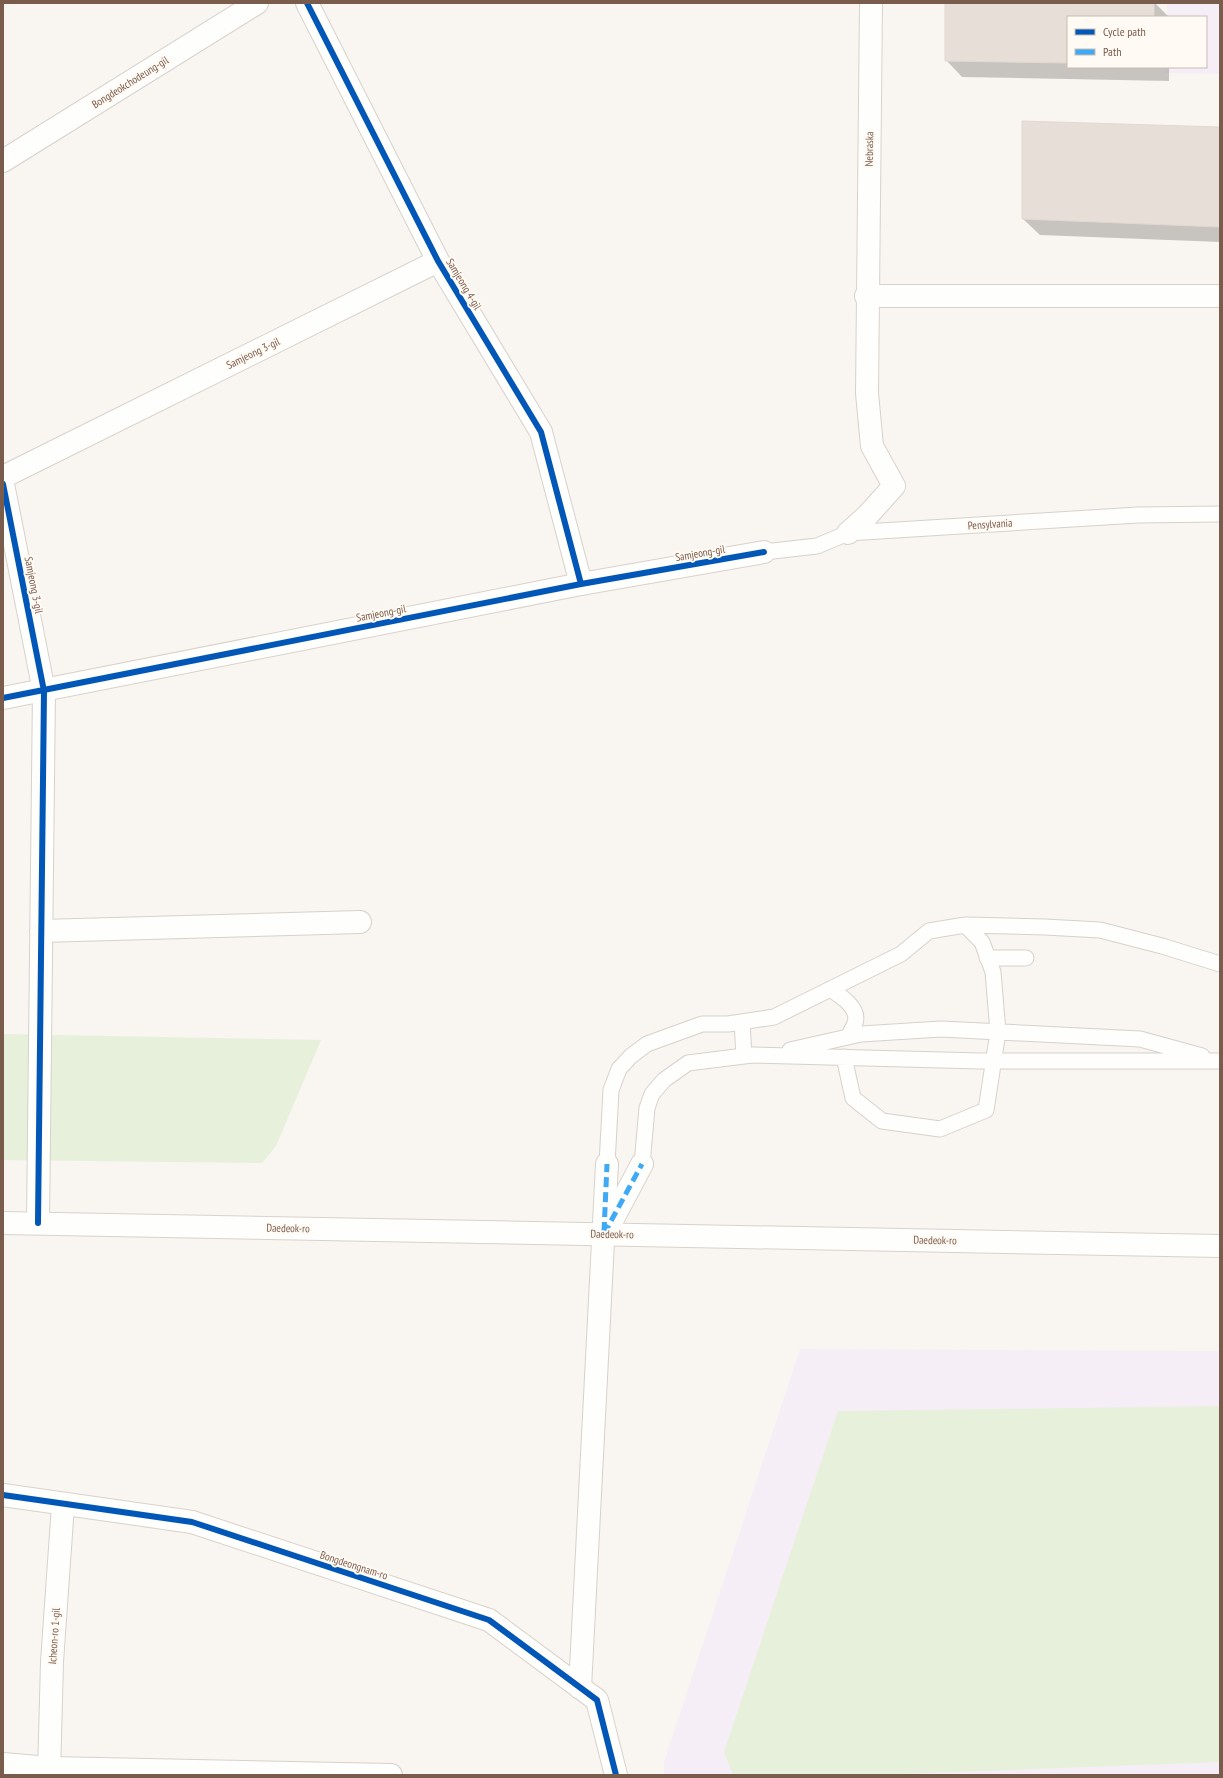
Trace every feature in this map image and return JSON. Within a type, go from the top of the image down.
[{"type":"street","name":"Bongdeokchodeung-gil","points":[[3,160],[257,3]]},
{"type":"street","name":"Samjeong 4-gil","points":[[307,3],[438,260],[541,432],[581,584]]},
{"type":"street","name":"Nebraska","points":[[848,533],[867,516],[894,486],[872,446],[867,393],[866,296],[871,3]]},
{"type":"street","name":"Samjeong 3-gil","points":[[3,477],[438,260]]},
{"type":"street","points":[[866,296],[1220,296]]},
{"type":"street","name":"Samjeong 3-gil","points":[[3,484],[44,691],[38,1224]]},
{"type":"street","name":"Samjeong-gil","points":[[3,698],[581,584],[764,552]]},
{"type":"street","points":[[42,931],[360,922]]},
{"type":"street","points":[[580,1688],[607,1164]]},
{"type":"street","points":[[604,1234],[642,1164]]},
{"type":"street","name":"Daedeok-ro","points":[[3,1223],[1220,1246]]},
{"type":"street","name":"Bongdeongnam-ro","points":[[3,1495],[63,1505],[192,1522],[489,1620],[597,1700],[616,1775]]},
{"type":"street","name":"Icheon-ro 1-gil","points":[[50,1771],[52,1662],[63,1505]]},
{"type":"street","points":[[3,1764],[50,1771],[391,1775]]},
{"type":"lane","name":"Pensylvania","points":[[764,552],[817,546],[848,533],[1138,515],[1220,514]]},
{"type":"lane","points":[[844,1057],[853,1098],[882,1121],[940,1129],[986,1110],[998,1032],[992,972],[982,942],[965,925]]},
{"type":"lane","points":[[607,1164],[611,1090],[619,1069],[631,1056],[647,1044],[702,1024],[728,1024],[774,1017],[902,954],[929,931],[965,925],[1100,930],[1162,946],[1220,964]]},
{"type":"lane","points":[[988,958],[1026,958]]},
{"type":"lane","points":[[830,989],[849,1002],[853,1009],[856,1021],[848,1037]]},
{"type":"lane","points":[[742,1022],[744,1056]]},
{"type":"lane","points":[[766,1056],[861,1034],[941,1029],[1140,1039],[1220,1061]]},
{"type":"lane","points":[[642,1164],[647,1108],[652,1094],[664,1080],[688,1063],[744,1056],[993,1061],[1220,1061]]},
{"type":"shaded area","points":[[1167,3],[1220,3],[1220,74],[1165,73],[1166,68],[1207,68],[1207,16],[1167,16]]},
{"type":"shaded area","points":[[800,1349],[1220,1351],[1220,1775],[664,1775],[664,1762]]},
{"type":"green space","points":[[3,1034],[321,1040],[276,1146],[262,1163],[3,1160]]},
{"type":"green space","points":[[1220,1406],[1220,1762],[877,1775],[733,1775],[724,1752],[838,1411]]},
{"type":"building","points":[[945,3],[1154,3],[1154,16],[1067,16],[1067,63],[945,61]]},
{"type":"building","points":[[1022,121],[1220,127],[1220,227],[1022,219]]},
{"type":"marked path","points":[[604,1232],[607,1164]]},
{"type":"marked path","points":[[604,1234],[642,1164]]},
{"type":"cycle path","points":[[307,3],[438,261],[541,432],[581,584]]},
{"type":"cycle path","points":[[3,484],[44,691],[38,1223]]},
{"type":"cycle path","points":[[3,698],[581,584],[764,552]]},
{"type":"cycle path","points":[[3,1495],[192,1522],[489,1620],[597,1700],[616,1775]]}]
